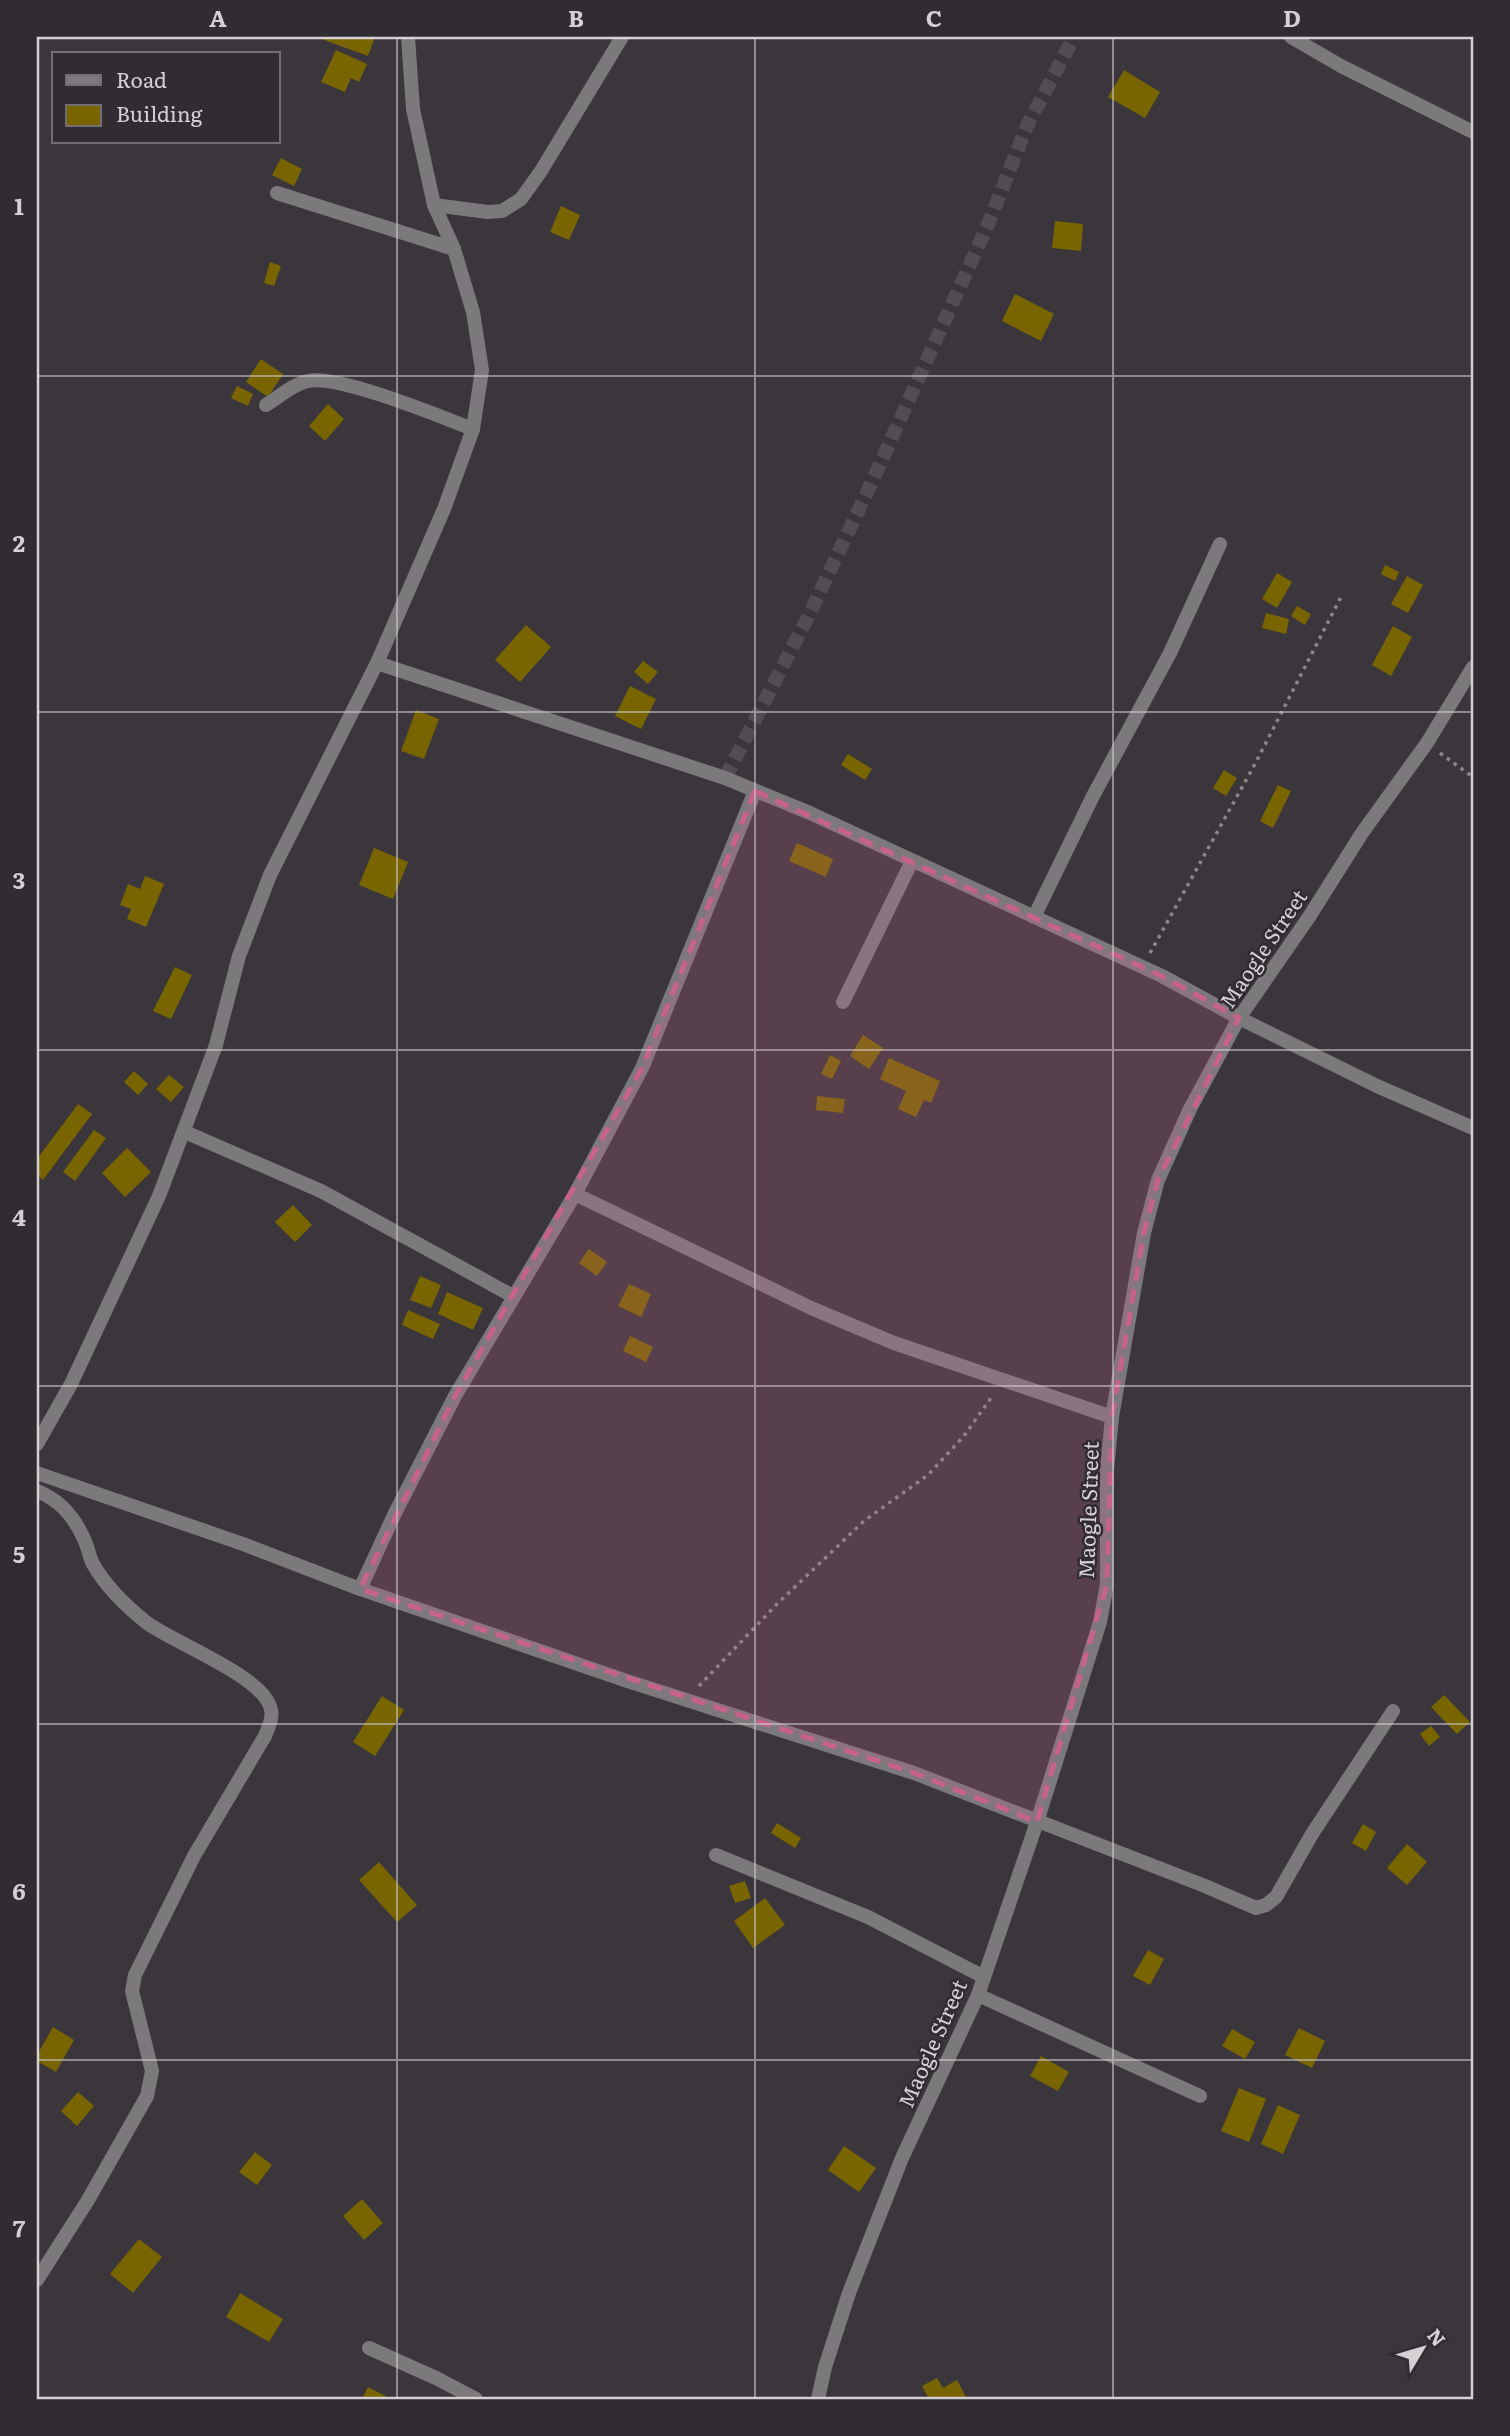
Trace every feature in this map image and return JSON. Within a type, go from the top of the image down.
[{"type":"street","points":[[37,1444],[71,1384],[159,1196],[216,1045],[239,956],[270,875],[377,663],[444,509],[473,429],[482,370],[474,312],[454,249],[434,205],[412,109],[408,37]]},
{"type":"street","points":[[434,205],[488,212],[502,211],[521,199],[541,171],[622,37]]},
{"type":"street","points":[[1291,37],[1341,66],[1473,132]]},
{"type":"street","points":[[277,193],[454,249]]},
{"type":"street","points":[[266,405],[298,384],[314,380],[372,392],[473,429]]},
{"type":"street","points":[[1034,917],[1093,796],[1170,653],[1220,544]]},
{"type":"street","points":[[377,663],[649,752],[810,813],[1143,967],[1377,1086],[1473,1128]]},
{"type":"street","name":"Maogle Street","points":[[818,2399],[825,2367],[849,2293],[902,2158],[978,1995],[1037,1822],[1100,1622],[1107,1584],[1107,1470],[1112,1417],[1144,1233],[1158,1180],[1190,1110],[1239,1018],[1309,917],[1362,833],[1427,743],[1473,667]]},
{"type":"street","points":[[360,1589],[395,1513],[455,1396],[575,1194],[642,1068],[755,791]]},
{"type":"street","points":[[843,1002],[912,862]]},
{"type":"street","points":[[185,1132],[321,1191],[513,1296]]},
{"type":"street","points":[[575,1194],[811,1308],[894,1343],[1112,1417]]},
{"type":"street","points":[[37,1473],[243,1544],[360,1589],[914,1773],[1256,1908],[1266,1905],[1276,1897],[1312,1835],[1393,1711]]},
{"type":"street","points":[[37,1491],[54,1498],[71,1515],[84,1538],[93,1564],[113,1591],[138,1616],[159,1631],[227,1667],[257,1689],[269,1703],[272,1715],[265,1736],[194,1856],[135,1975],[132,1991],[152,2071],[147,2096],[88,2200],[37,2280]]},
{"type":"street","points":[[716,1855],[868,1917],[984,1977]]},
{"type":"street","points":[[978,1995],[1200,2096]]},
{"type":"street","points":[[369,2348],[476,2399]]},
{"type":"path","points":[[1143,967],[1255,764],[1342,597]]},
{"type":"path","points":[[1427,743],[1473,777]]},
{"type":"path","points":[[685,1699],[839,1544],[864,1521],[928,1475],[964,1437],[1003,1379]]},
{"type":"highlighted area","points":[[755,791],[1162,976],[1239,1018],[1158,1180],[1144,1233],[1112,1417],[1107,1584],[1037,1822],[914,1773],[360,1589],[455,1396],[642,1068]]},
{"type":"building","points":[[316,37],[375,37],[368,56]]},
{"type":"building","points":[[336,50],[367,64],[359,82],[351,78],[345,92],[321,82]]},
{"type":"building","points":[[1124,70],[1160,92],[1145,118],[1108,97]]},
{"type":"building","points":[[281,158],[302,169],[294,186],[272,175]]},
{"type":"building","points":[[561,206],[580,215],[569,240],[550,232]]},
{"type":"building","points":[[1055,221],[1083,224],[1081,251],[1052,248]]},
{"type":"building","points":[[270,262],[281,266],[274,286],[264,283]]},
{"type":"building","points":[[1015,294],[1054,314],[1041,341],[1002,321]]},
{"type":"building","points":[[261,359],[283,374],[268,397],[246,382]]},
{"type":"building","points":[[237,386],[253,394],[248,406],[231,398]]},
{"type":"building","points":[[328,404],[344,419],[325,441],[309,426]]},
{"type":"building","points":[[1385,565],[1399,572],[1395,581],[1381,574]]},
{"type":"building","points":[[1277,573],[1292,582],[1277,608],[1262,599]]},
{"type":"building","points":[[1407,576],[1423,585],[1408,613],[1391,604]]},
{"type":"building","points":[[1297,606],[1311,614],[1305,625],[1291,616]]},
{"type":"building","points":[[1266,613],[1289,619],[1286,634],[1262,628]]},
{"type":"building","points":[[526,625],[551,647],[520,682],[495,660]]},
{"type":"building","points":[[1393,626],[1412,637],[1391,676],[1372,665]]},
{"type":"building","points":[[643,661],[658,672],[648,684],[634,672]]},
{"type":"building","points":[[630,686],[656,699],[641,729],[615,716]]},
{"type":"building","points":[[416,710],[439,719],[424,759],[401,751]]},
{"type":"building","points":[[848,754],[872,769],[865,780],[841,765]]},
{"type":"building","points":[[1224,770],[1237,778],[1226,796],[1213,788]]},
{"type":"building","points":[[1278,785],[1291,791],[1273,828],[1260,821]]},
{"type":"building","points":[[797,843],[833,859],[826,877],[789,861]]},
{"type":"building","points":[[374,848],[408,862],[393,899],[359,885]]},
{"type":"building","points":[[145,876],[164,884],[146,927],[127,919],[131,909],[120,905],[128,884],[140,889]]},
{"type":"building","points":[[175,967],[192,975],[171,1019],[153,1011]]},
{"type":"building","points":[[863,1035],[883,1048],[869,1069],[850,1056]]},
{"type":"building","points":[[830,1055],[841,1061],[832,1079],[821,1074]]},
{"type":"building","points":[[889,1058],[940,1081],[931,1103],[924,1100],[916,1117],[898,1109],[906,1091],[880,1079]]},
{"type":"building","points":[[134,1071],[148,1084],[138,1095],[124,1082]]},
{"type":"building","points":[[169,1075],[184,1087],[171,1102],[156,1089]]},
{"type":"building","points":[[817,1096],[845,1099],[843,1113],[816,1110]]},
{"type":"building","points":[[78,1104],[92,1114],[43,1180],[37,1175],[37,1159]]},
{"type":"building","points":[[94,1130],[106,1138],[75,1181],[63,1172]]},
{"type":"building","points":[[127,1148],[151,1172],[125,1197],[102,1173]]},
{"type":"building","points":[[293,1205],[312,1225],[295,1242],[275,1222]]},
{"type":"building","points":[[589,1249],[607,1262],[597,1276],[579,1263]]},
{"type":"building","points":[[420,1276],[441,1285],[431,1308],[410,1300]]},
{"type":"building","points":[[629,1284],[651,1294],[641,1317],[618,1306]]},
{"type":"building","points":[[447,1292],[483,1308],[473,1330],[438,1314]]},
{"type":"building","points":[[408,1310],[440,1324],[433,1339],[402,1325]]},
{"type":"building","points":[[630,1336],[653,1347],[646,1362],[623,1351]]},
{"type":"building","points":[[1444,1695],[1470,1722],[1457,1734],[1431,1707]]},
{"type":"building","points":[[382,1696],[404,1710],[375,1756],[353,1742]]},
{"type":"building","points":[[1431,1726],[1440,1737],[1429,1746],[1420,1734]]},
{"type":"building","points":[[777,1823],[801,1838],[795,1848],[771,1833]]},
{"type":"building","points":[[1363,1824],[1376,1832],[1366,1851],[1352,1843]]},
{"type":"building","points":[[1407,1844],[1427,1862],[1407,1885],[1387,1868]]},
{"type":"building","points":[[379,1862],[417,1905],[397,1922],[359,1880]]},
{"type":"building","points":[[745,1881],[751,1898],[735,1903],[729,1886]]},
{"type":"building","points":[[765,1898],[785,1925],[753,1948],[734,1921]]},
{"type":"building","points":[[1148,1950],[1164,1959],[1150,1985],[1133,1976]]},
{"type":"building","points":[[53,2027],[74,2040],[56,2072],[37,2061],[37,2055]]},
{"type":"building","points":[[1299,2028],[1325,2041],[1312,2068],[1285,2055]]},
{"type":"building","points":[[1232,2029],[1255,2042],[1245,2059],[1222,2046]]},
{"type":"building","points":[[1041,2056],[1069,2072],[1058,2091],[1030,2076]]},
{"type":"building","points":[[1239,2088],[1266,2099],[1249,2142],[1221,2131]]},
{"type":"building","points":[[78,2092],[94,2106],[77,2126],[61,2111]]},
{"type":"building","points":[[1278,2105],[1300,2115],[1283,2154],[1261,2144]]},
{"type":"building","points":[[844,2146],[876,2168],[859,2192],[828,2170]]},
{"type":"building","points":[[255,2152],[272,2165],[257,2185],[239,2172]]},
{"type":"building","points":[[362,2199],[383,2223],[364,2240],[343,2216]]},
{"type":"building","points":[[139,2239],[162,2257],[133,2293],[110,2274]]},
{"type":"building","points":[[240,2293],[283,2319],[269,2342],[226,2317]]},
{"type":"building","points":[[937,2378],[943,2388],[957,2380],[967,2399],[929,2399],[922,2386]]},
{"type":"building","points":[[368,2387],[391,2399],[362,2399]]},
{"type":"tunnel","points":[[725,778],[808,617],[871,484],[989,222],[1027,126],[1074,37]]}]
